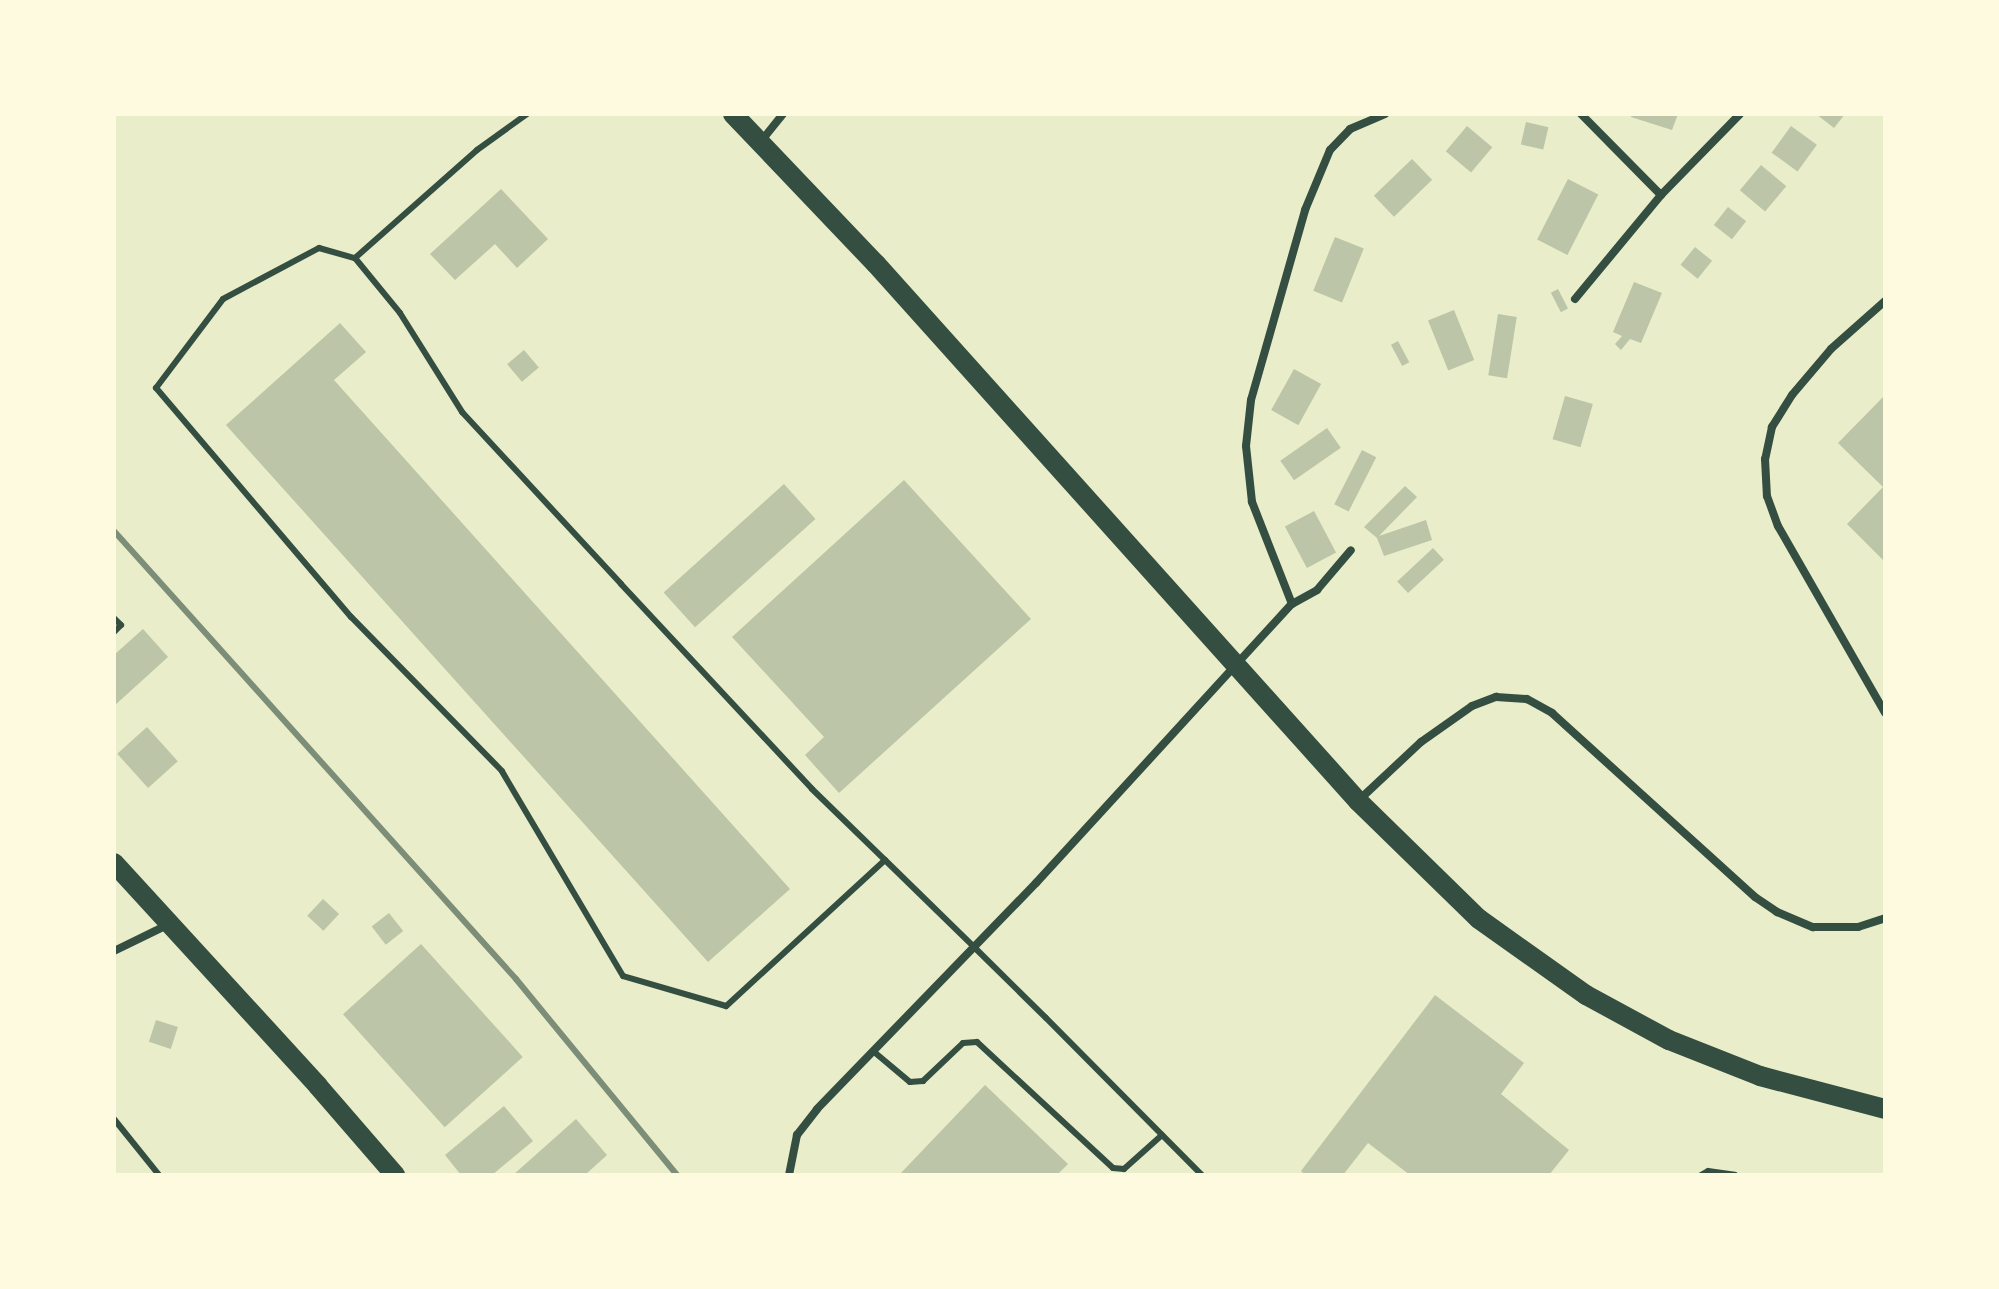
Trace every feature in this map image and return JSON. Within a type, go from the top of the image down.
[{"type":"main road","points":[[733,114],[761,141],[1358,801],[1479,919],[1586,995],[1714,1060],[1811,1092],[1885,1109]]},
{"type":"main road","points":[[114,863],[395,1175]]},
{"type":"street","points":[[761,141],[783,114]]},
{"type":"street","points":[[1292,604],[1252,502],[1246,446],[1251,400],[1305,210],[1330,150],[1350,129],[1385,114]]},
{"type":"street","points":[[1581,114],[1661,195]]},
{"type":"street","points":[[1575,299],[1661,195],[1740,114]]},
{"type":"street","points":[[1885,301],[1831,349],[1792,395],[1772,427],[1765,459],[1767,496],[1778,526],[1885,713]]},
{"type":"street","points":[[789,1175],[797,1135],[817,1109],[974,947],[1237,667],[1292,604],[1317,590],[1351,550]]},
{"type":"street","points":[[1358,801],[1421,742],[1472,706],[1496,697],[1527,699],[1563,722],[1755,897],[1777,912],[1813,927],[1858,927],[1885,918]]},
{"type":"street","points":[[114,951],[169,924]]},
{"type":"lane","points":[[355,258],[477,150],[527,114]]},
{"type":"lane","points":[[885,860],[726,1006],[623,976],[502,771],[351,617],[156,388],[223,299],[319,248],[355,258],[400,313],[462,412],[812,789],[885,860],[974,947],[1202,1175]]},
{"type":"lane","points":[[114,618],[121,625],[114,632]]},
{"type":"lane","points":[[873,1051],[910,1082],[923,1081],[963,1043],[977,1042],[1113,1168],[1124,1169],[1162,1135]]},
{"type":"lane","points":[[114,1119],[159,1175]]},
{"type":"lane","points":[[1701,1175],[1708,1171],[1735,1175]]},
{"type":"building","points":[[1632,114],[1678,114],[1672,130],[1631,117]]},
{"type":"building","points":[[1816,114],[1845,114],[1834,128]]},
{"type":"building","points":[[1526,122],[1548,127],[1543,150],[1521,144]]},
{"type":"building","points":[[1467,126],[1492,147],[1471,172],[1446,151]]},
{"type":"building","points":[[1791,126],[1817,145],[1797,172],[1772,153]]},
{"type":"building","points":[[1412,159],[1432,180],[1394,217],[1374,196]]},
{"type":"building","points":[[1761,165],[1786,186],[1765,211],[1740,190]]},
{"type":"building","points":[[1568,179],[1598,194],[1567,255],[1537,240]]},
{"type":"building","points":[[501,189],[548,239],[517,268],[495,244],[455,280],[430,254]]},
{"type":"building","points":[[1728,207],[1746,221],[1732,239],[1714,225]]},
{"type":"building","points":[[1335,237],[1364,249],[1342,302],[1313,291]]},
{"type":"building","points":[[1695,247],[1712,261],[1698,279],[1681,265]]},
{"type":"building","points":[[1634,282],[1662,293],[1641,343],[1630,339],[1621,350],[1615,344],[1622,336],[1613,332]]},
{"type":"building","points":[[1558,289],[1568,309],[1561,312],[1551,293]]},
{"type":"building","points":[[1454,310],[1474,360],[1448,371],[1428,320]]},
{"type":"building","points":[[1498,314],[1517,317],[1507,378],[1488,375]]},
{"type":"building","points":[[340,323],[366,352],[334,380],[790,889],[708,962],[226,425]]},
{"type":"building","points":[[1398,341],[1409,362],[1402,366],[1391,345]]},
{"type":"building","points":[[524,350],[539,368],[522,382],[507,364]]},
{"type":"building","points":[[1294,369],[1321,384],[1298,425],[1271,410]]},
{"type":"building","points":[[1885,395],[1885,562],[1847,524],[1883,487],[1838,443]]},
{"type":"building","points":[[1565,396],[1593,404],[1580,447],[1553,439]]},
{"type":"building","points":[[1327,428],[1341,448],[1294,480],[1280,461]]},
{"type":"building","points":[[1362,450],[1376,457],[1349,512],[1334,504]]},
{"type":"building","points":[[904,480],[1031,619],[839,793],[805,755],[824,737],[732,637]]},
{"type":"building","points":[[784,484],[815,519],[695,627],[664,592]]},
{"type":"building","points":[[1405,486],[1417,497],[1379,536],[1426,520],[1432,540],[1384,556],[1377,538],[1364,527]]},
{"type":"building","points":[[1314,511],[1336,552],[1307,568],[1285,526]]},
{"type":"building","points":[[1433,548],[1444,560],[1408,593],[1397,581]]},
{"type":"building","points":[[143,629],[168,657],[114,706],[114,655]]},
{"type":"building","points":[[147,727],[178,761],[148,788],[117,754]]},
{"type":"building","points":[[323,899],[339,914],[323,931],[307,916]]},
{"type":"building","points":[[389,913],[403,931],[386,945],[372,927]]},
{"type":"building","points":[[421,944],[523,1057],[445,1127],[343,1014]]},
{"type":"building","points":[[1435,995],[1524,1063],[1501,1094],[1569,1150],[1549,1175],[1410,1175],[1368,1143],[1343,1175],[1305,1175],[1301,1171]]},
{"type":"building","points":[[156,1020],[178,1027],[171,1049],[149,1042]]},
{"type":"building","points":[[985,1085],[1068,1164],[1057,1175],[899,1175]]},
{"type":"building","points":[[504,1106],[533,1141],[492,1175],[461,1175],[445,1155]]},
{"type":"building","points":[[576,1119],[607,1155],[585,1175],[513,1175]]},
{"type":"railway","points":[[114,531],[516,979],[677,1175]]}]
